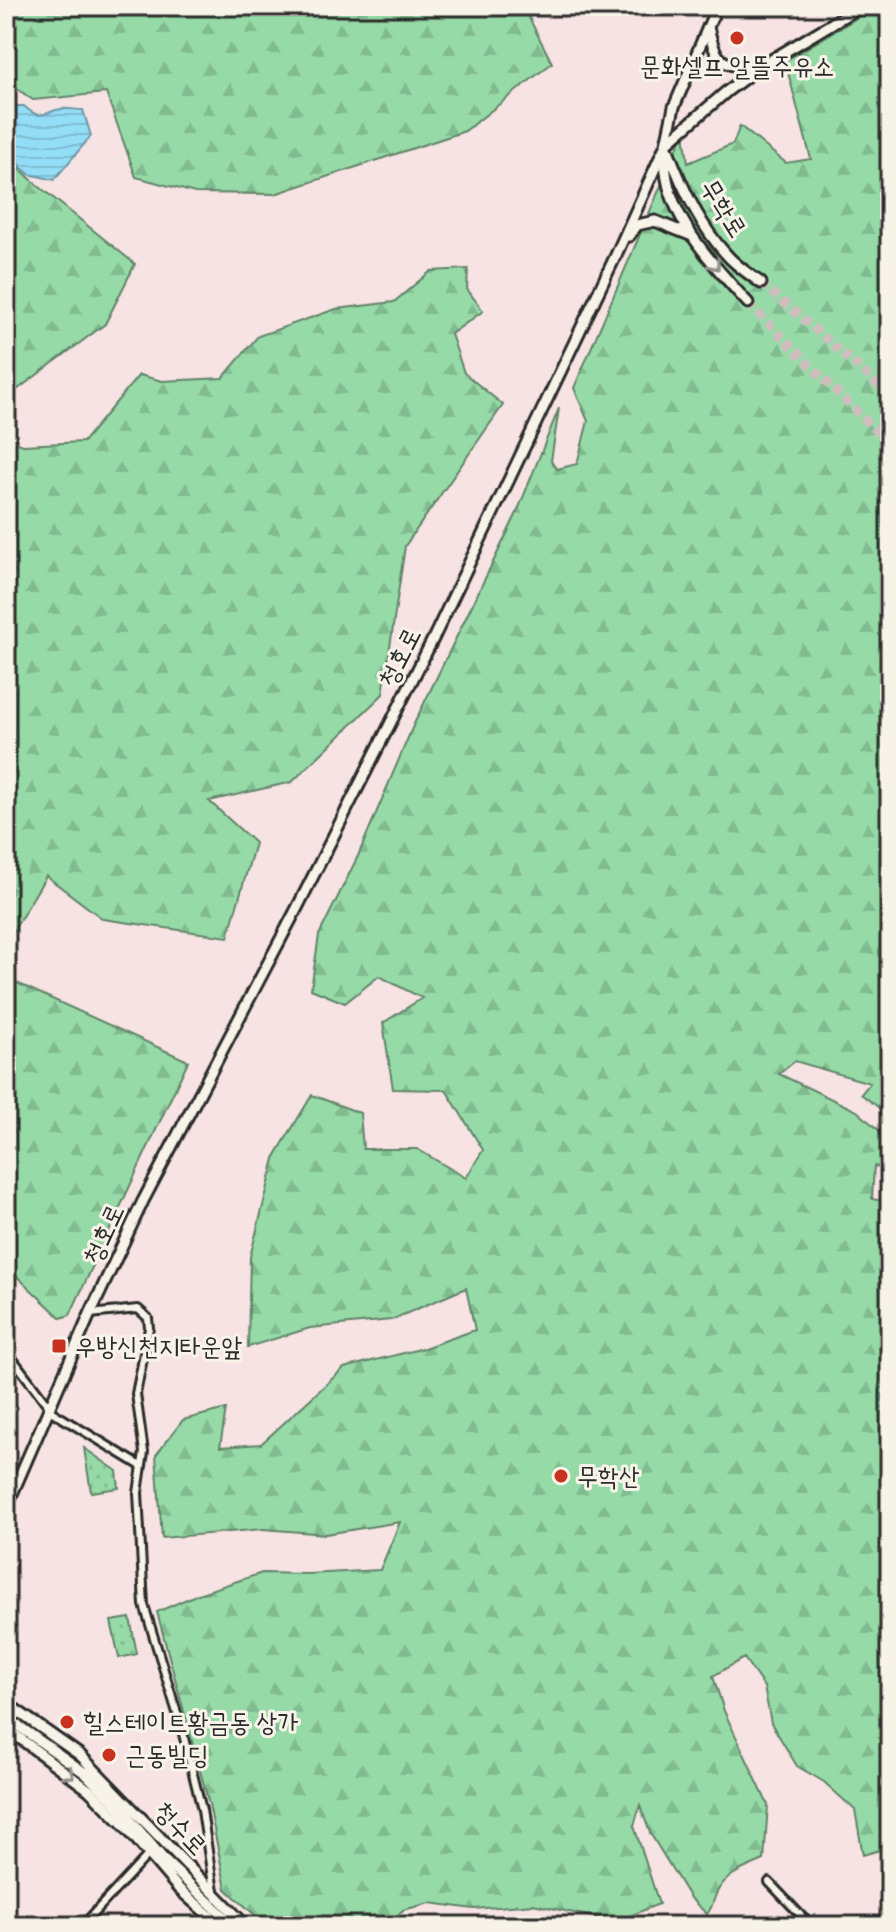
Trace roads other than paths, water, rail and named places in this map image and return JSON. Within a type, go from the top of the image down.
[{"type":"main road","name":"청호로","points":[[6,1508],[143,1201],[289,924],[434,637],[616,255],[666,144],[674,107],[717,6]]},
{"type":"main road","points":[[748,303],[693,237],[672,194],[665,159],[666,144],[758,68],[861,6]]},
{"type":"main road","points":[[708,27],[714,52],[720,62],[758,68]]},
{"type":"main road","name":"무학로","points":[[666,144],[678,176],[704,226],[727,256],[761,283]]},
{"type":"main road","points":[[616,255],[637,225],[655,221],[693,237]]},
{"type":"main road","name":"청수로","points":[[6,1703],[80,1755],[246,1926]]},
{"type":"main road","name":"청수로","points":[[6,1717],[85,1773],[165,1861],[234,1926]]},
{"type":"main road","name":"청수로","points":[[6,1728],[89,1790],[179,1889],[221,1926]]},
{"type":"street","points":[[90,1314],[138,1309],[145,1312],[148,1318],[149,1328],[136,1394],[144,1452],[138,1493],[144,1605],[184,1737],[202,1810],[214,1895]]},
{"type":"street","points":[[6,1350],[50,1409],[141,1466]]},
{"type":"street","points":[[6,1371],[14,1361]]},
{"type":"street","name":"청수로","points":[[82,1926],[148,1855]]},
{"type":"street","points":[[769,1882],[811,1926]]},
{"type":"water","points":[[15,106],[24,106],[38,115],[61,109],[83,110],[91,136],[54,180],[29,174],[10,151],[6,120],[15,112]]},
{"type":"tunnel","points":[[761,283],[890,398]]},
{"type":"tunnel","points":[[748,303],[890,445]]},
{"type":"place","name":"문화셀프 알뜰주유소","points":[[737,38]]},
{"type":"place","name":"우방신천지타운앞","points":[[59,1346]]},
{"type":"place","name":"무학산","points":[[561,1476]]},
{"type":"place","name":"힐스테이트황금동 상가","points":[[67,1722]]},
{"type":"place","name":"근동빌딩","points":[[109,1755]]}]
